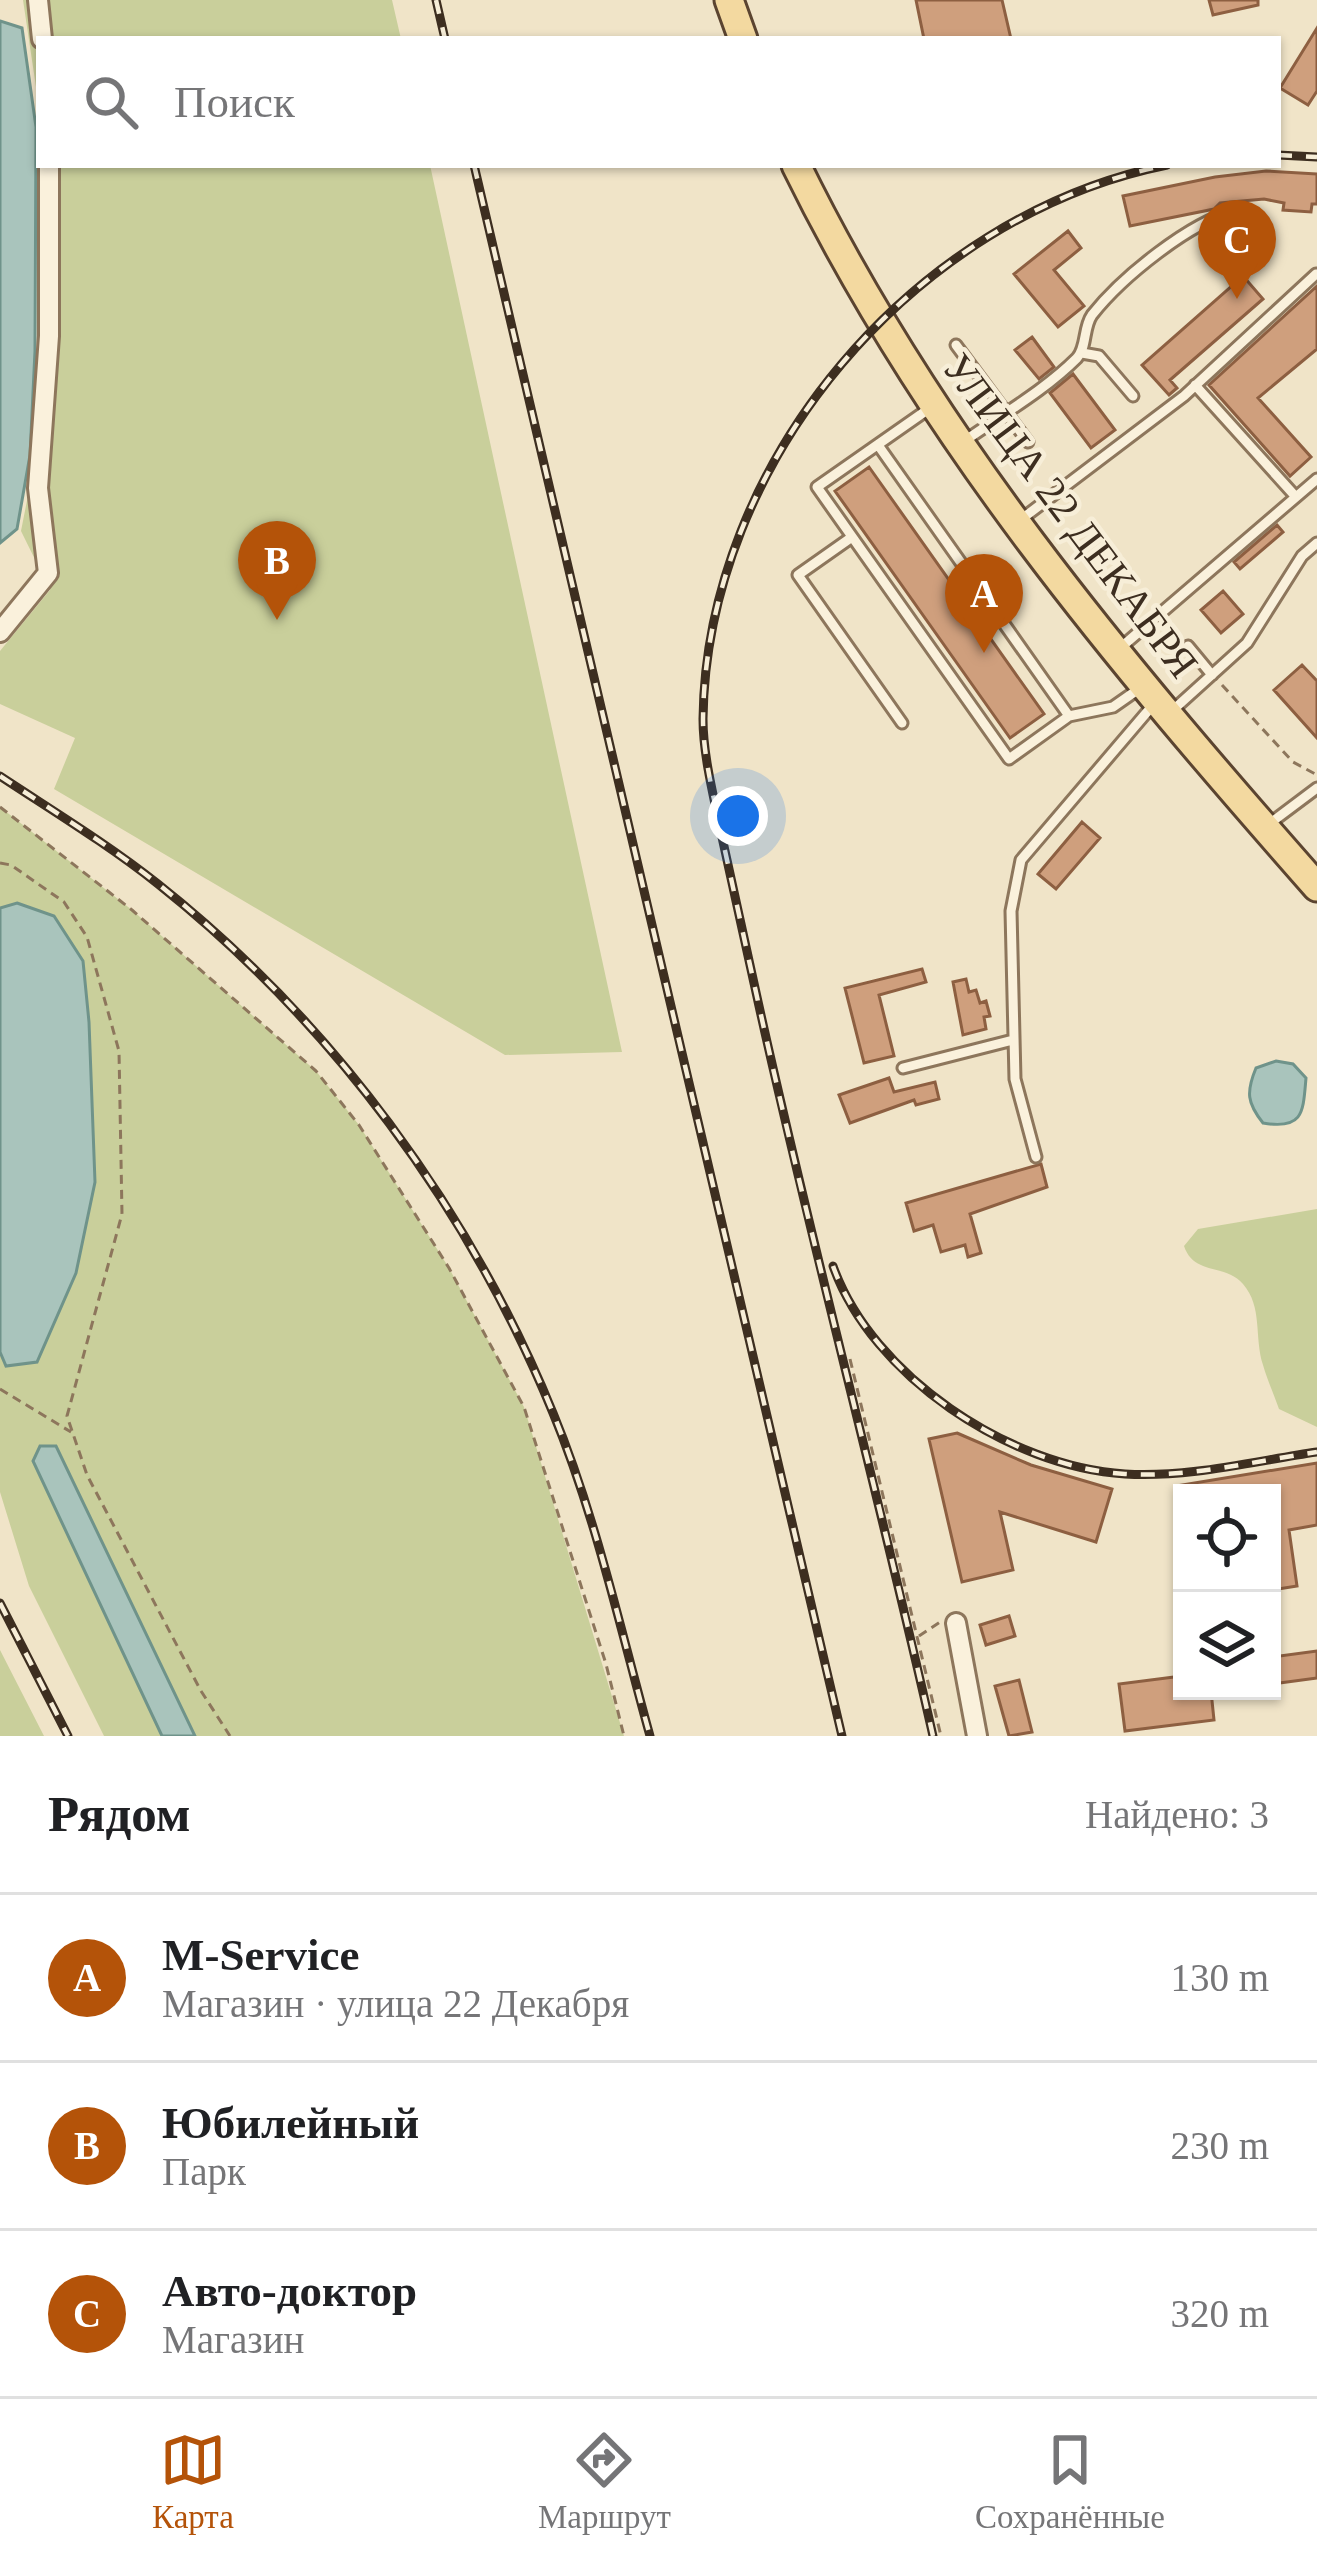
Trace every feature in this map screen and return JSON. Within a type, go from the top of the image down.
[{"type":"main road","points":[[729,0],[742,36]]},
{"type":"main road","name":"УЛИЦА 22 ДЕКАБРЯ","points":[[798,168],[931,406],[1015,524],[1114,652],[1317,887]]},
{"type":"street","points":[[38,0],[42,36]]},
{"type":"street","points":[[0,632],[48,573],[38,488],[50,336],[49,168]]},
{"type":"street","points":[[956,1623],[977,1736]]},
{"type":"lane","points":[[959,445],[1044,387],[1082,353],[1089,319],[1127,279],[1210,217],[1235,211]]},
{"type":"lane","points":[[1015,524],[1196,385],[1316,274]]},
{"type":"lane","points":[[956,345],[1028,442]]},
{"type":"lane","points":[[1082,353],[1099,356],[1133,396]]},
{"type":"lane","points":[[1196,385],[1296,497]]},
{"type":"lane","points":[[931,406],[818,487],[1009,759],[1069,716],[1156,701],[1212,675],[1247,643],[1302,556],[1317,543]]},
{"type":"lane","points":[[878,445],[1069,716]]},
{"type":"lane","points":[[1114,652],[1317,479]]},
{"type":"lane","points":[[852,537],[798,575],[902,723]]},
{"type":"lane","points":[[1188,646],[1212,675]]},
{"type":"lane","points":[[1036,1157],[1015,1079],[1013,1040],[1011,911],[1021,860],[1156,701]]},
{"type":"lane","points":[[1264,827],[1317,788]]},
{"type":"lane","points":[[903,1068],[1013,1040]]},
{"type":"path","points":[[1212,675],[1293,762],[1317,775]]},
{"type":"path","points":[[0,807],[132,910],[316,1071],[359,1125],[449,1268],[524,1407],[606,1664],[624,1736]]},
{"type":"path","points":[[0,862],[64,902],[87,937],[118,1052],[122,1214],[67,1416],[87,1475],[201,1691],[230,1736]]},
{"type":"path","points":[[850,1359],[941,1736]]},
{"type":"path","points":[[0,1389],[73,1433]]},
{"type":"path","points":[[917,1636],[941,1621],[956,1623]]},
{"type":"green space","points":[[23,0],[392,0],[400,36],[36,36],[36,87]]},
{"type":"green space","points":[[41,168],[431,168],[622,1052],[505,1055],[54,789],[75,738],[0,704],[0,651],[50,590],[21,531],[36,455]]},
{"type":"green space","points":[[0,807],[132,910],[316,1071],[359,1125],[449,1268],[524,1407],[624,1736],[104,1736],[29,1586],[0,1492]]},
{"type":"green space","points":[[1317,1209],[1317,1427],[1279,1409],[1260,1354],[1256,1312],[1243,1284],[1228,1273],[1195,1262],[1184,1246],[1198,1229]]},
{"type":"green space","points":[[0,1650],[44,1736],[0,1736]]},
{"type":"water","points":[[0,21],[22,28],[36,127],[30,455],[17,529],[0,543]]},
{"type":"water","points":[[17,903],[54,916],[83,961],[95,1182],[76,1273],[37,1362],[6,1366],[0,1352],[0,908]]},
{"type":"water","points":[[1276,1061],[1293,1064],[1306,1078],[1302,1109],[1287,1124],[1263,1123],[1250,1097],[1256,1068]]},
{"type":"water","points":[[40,1446],[56,1446],[195,1736],[162,1736],[33,1461]]},
{"type":"building","points":[[916,0],[1002,0],[1010,36],[923,36]]},
{"type":"building","points":[[1209,0],[1258,0],[1258,5],[1213,15]]},
{"type":"building","points":[[1317,28],[1317,91],[1308,105],[1281,86]]},
{"type":"building","points":[[1266,171],[1317,174],[1317,204],[1312,204],[1311,212],[1283,210],[1284,203],[1264,199],[1220,203],[1214,209],[1130,226],[1123,196]]},
{"type":"building","points":[[1068,231],[1081,248],[1054,270],[1084,306],[1058,327],[1014,274]]},
{"type":"building","points":[[1243,276],[1263,299],[1170,380],[1177,388],[1169,395],[1142,365]]},
{"type":"building","points":[[1317,286],[1317,349],[1258,398],[1311,457],[1290,476],[1209,385]]},
{"type":"building","points":[[1032,337],[1054,367],[1039,379],[1015,350]]},
{"type":"building","points":[[1073,374],[1115,430],[1091,448],[1050,393]]},
{"type":"building","points":[[869,467],[1044,714],[1010,738],[835,491]]},
{"type":"building","points":[[1277,525],[1283,532],[1240,569],[1234,562]]},
{"type":"building","points":[[1223,591],[1243,614],[1221,633],[1201,610]]},
{"type":"building","points":[[1302,665],[1317,681],[1317,738],[1274,690]]},
{"type":"building","points":[[1082,822],[1100,838],[1056,889],[1038,874]]},
{"type":"building","points":[[922,969],[926,982],[879,995],[894,1056],[864,1063],[845,988]]},
{"type":"building","points":[[966,979],[969,992],[976,990],[980,1003],[986,1001],[990,1016],[984,1017],[986,1029],[963,1035],[953,982]]},
{"type":"building","points":[[889,1078],[894,1092],[935,1082],[939,1099],[916,1105],[914,1100],[850,1123],[839,1095]]},
{"type":"building","points":[[1041,1164],[1047,1187],[970,1214],[981,1253],[968,1257],[965,1245],[941,1252],[933,1225],[914,1231],[906,1203]]},
{"type":"building","points":[[957,1433],[1031,1465],[1112,1489],[1096,1542],[1000,1512],[1013,1570],[962,1582],[929,1439]]},
{"type":"building","points":[[1317,1463],[1317,1525],[1289,1530],[1297,1586],[1281,1589],[1281,1484],[1188,1484]]},
{"type":"building","points":[[1009,1616],[1015,1636],[986,1645],[980,1625]]},
{"type":"building","points":[[1317,1651],[1317,1678],[1281,1683],[1281,1656]]},
{"type":"building","points":[[1173,1677],[1173,1700],[1212,1700],[1214,1720],[1125,1731],[1119,1684]]},
{"type":"building","points":[[1019,1680],[1032,1732],[1009,1736],[995,1686]]},
{"type":"railway","points":[[436,0],[444,36]]},
{"type":"railway","points":[[1281,155],[1317,157]]},
{"type":"railway","points":[[475,168],[842,1736]]},
{"type":"railway","points":[[933,1736],[780,1097],[712,787],[703,719],[713,623],[741,531],[784,444],[841,364],[910,295],[988,237],[1075,193],[1157,168]]},
{"type":"railway","points":[[0,776],[139,870],[221,938],[337,1058],[437,1192],[519,1337],[553,1413],[595,1532],[650,1736]]},
{"type":"railway","points":[[833,1266],[852,1306],[912,1378],[951,1409],[1036,1454],[1081,1468],[1149,1475],[1317,1452]]},
{"type":"railway","points":[[0,1603],[68,1736]]},
{"type":"place","name":"Авто-доктор","points":[[1237,299]]},
{"type":"place","name":"Юбилейный","points":[[277,620]]},
{"type":"place","name":"M-Service","points":[[984,653]]}]
